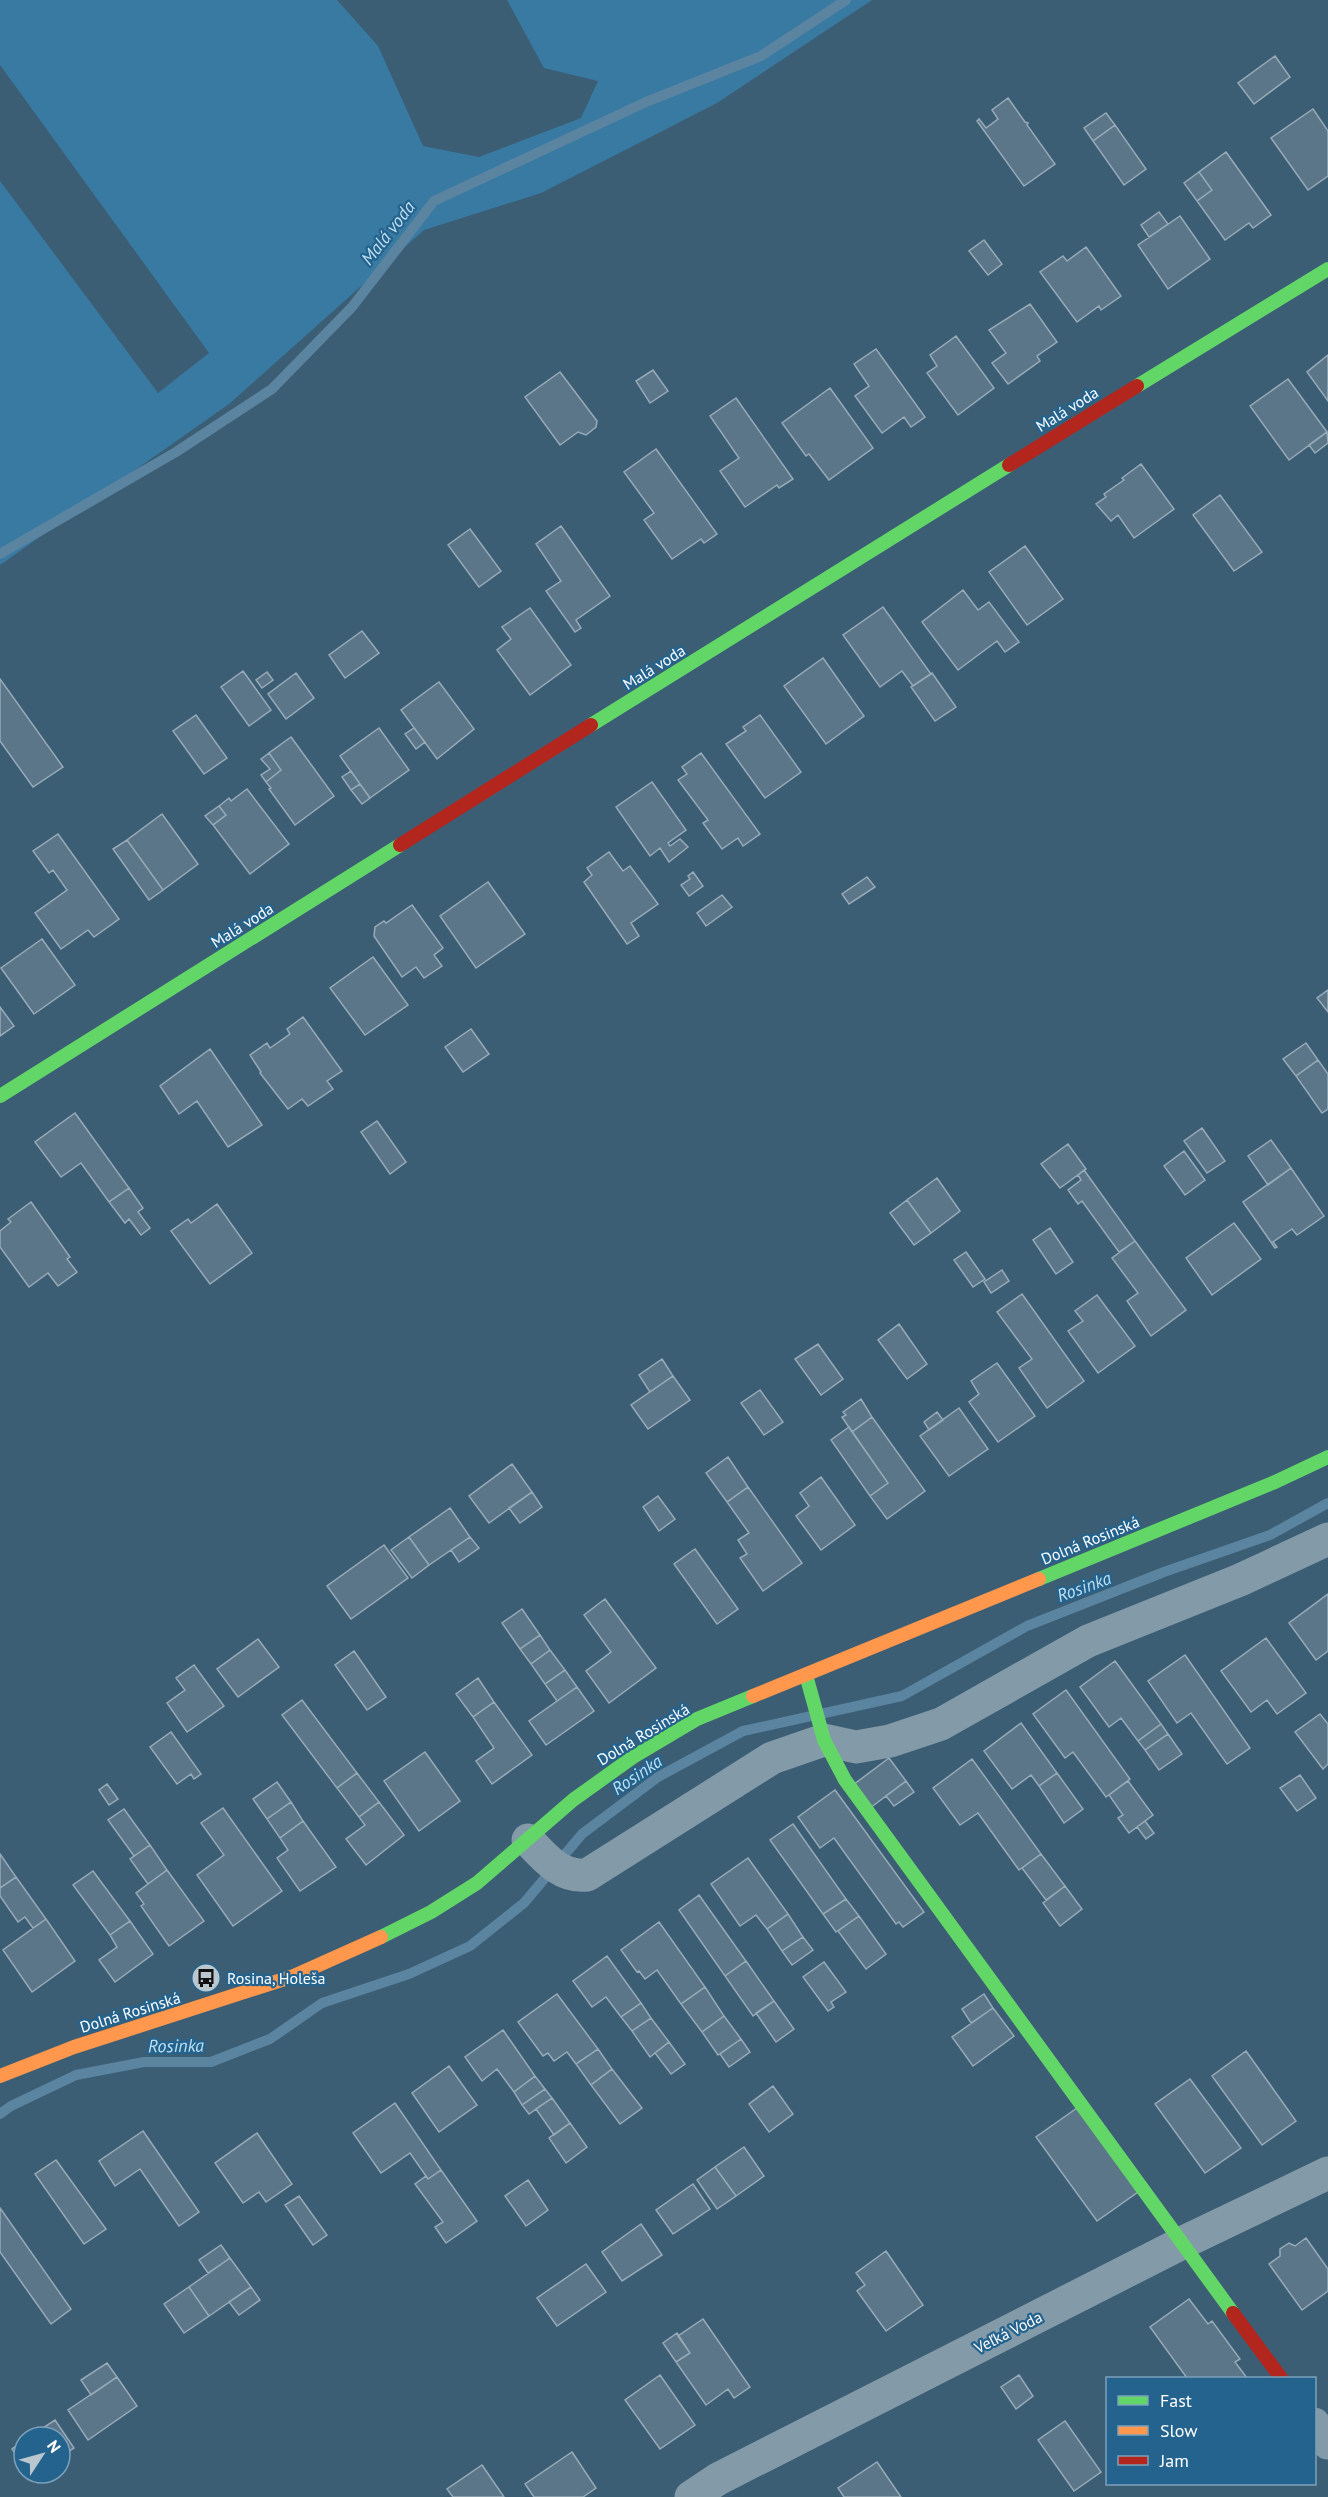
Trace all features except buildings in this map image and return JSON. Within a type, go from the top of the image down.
[{"type":"street","name":"Malá voda","points":[[0,1096],[938,508],[1328,268]]},
{"type":"street","name":"Dolná Rosinská","points":[[0,2076],[60,2051],[289,1978],[338,1959],[461,1894],[498,1867],[546,1858],[607,1774],[697,1719],[1275,1482],[1328,1457]]},
{"type":"street","points":[[822,1731],[856,1747],[890,1742],[941,1724],[1088,1641],[1240,1580],[1328,1539]]},
{"type":"street","points":[[806,1675],[822,1731],[845,1780],[1280,2377]]},
{"type":"street","points":[[546,1858],[577,1876],[597,1870],[772,1758],[822,1731]]},
{"type":"street","name":"Veľká Voda","points":[[691,2497],[718,2479],[1182,2243],[1328,2173]]},
{"type":"street","points":[[1316,2427],[1328,2443]]},
{"type":"shaded area","points":[[0,0],[337,0],[378,46],[423,146],[479,157],[581,118],[598,81],[544,68],[507,0],[872,0],[717,103],[541,193],[424,230],[229,404],[0,565],[0,181],[158,393],[209,353],[0,65]]},
{"type":"waterway","name":"Malá voda","points":[[0,554],[176,452],[272,389],[352,307],[434,201],[646,102],[761,56],[846,0]]},
{"type":"waterway","name":"Rosinka","points":[[0,2114],[11,2106],[76,2075],[144,2062],[211,2062],[270,2039],[322,2003],[409,1974],[470,1946],[524,1903],[582,1834],[658,1777],[743,1731],[902,1696],[1027,1626],[1164,1572],[1270,1535],[1328,1503]]},
{"type":"traffic: fast","points":[[1137,386],[1328,269]]},
{"type":"traffic: fast","points":[[591,725],[1009,465]]},
{"type":"traffic: fast","points":[[0,1096],[400,845]]},
{"type":"traffic: fast","points":[[1039,1579],[1275,1482],[1328,1457]]},
{"type":"traffic: fast","points":[[806,1675],[824,1740],[845,1780],[1233,2313]]},
{"type":"traffic: fast","points":[[381,1937],[431,1912],[477,1883],[573,1800],[633,1757],[697,1719],[753,1696]]},
{"type":"traffic: slow","points":[[753,1696],[1039,1579]]},
{"type":"traffic: slow","points":[[0,2076],[74,2047],[294,1976],[381,1937]]},
{"type":"traffic: jam","points":[[1009,465],[1137,386]]},
{"type":"traffic: jam","points":[[400,845],[591,725]]},
{"type":"traffic: jam","points":[[1233,2313],[1280,2377]]},
{"type":"place","name":"Rosina, Holeša","points":[[206,1978]]}]
